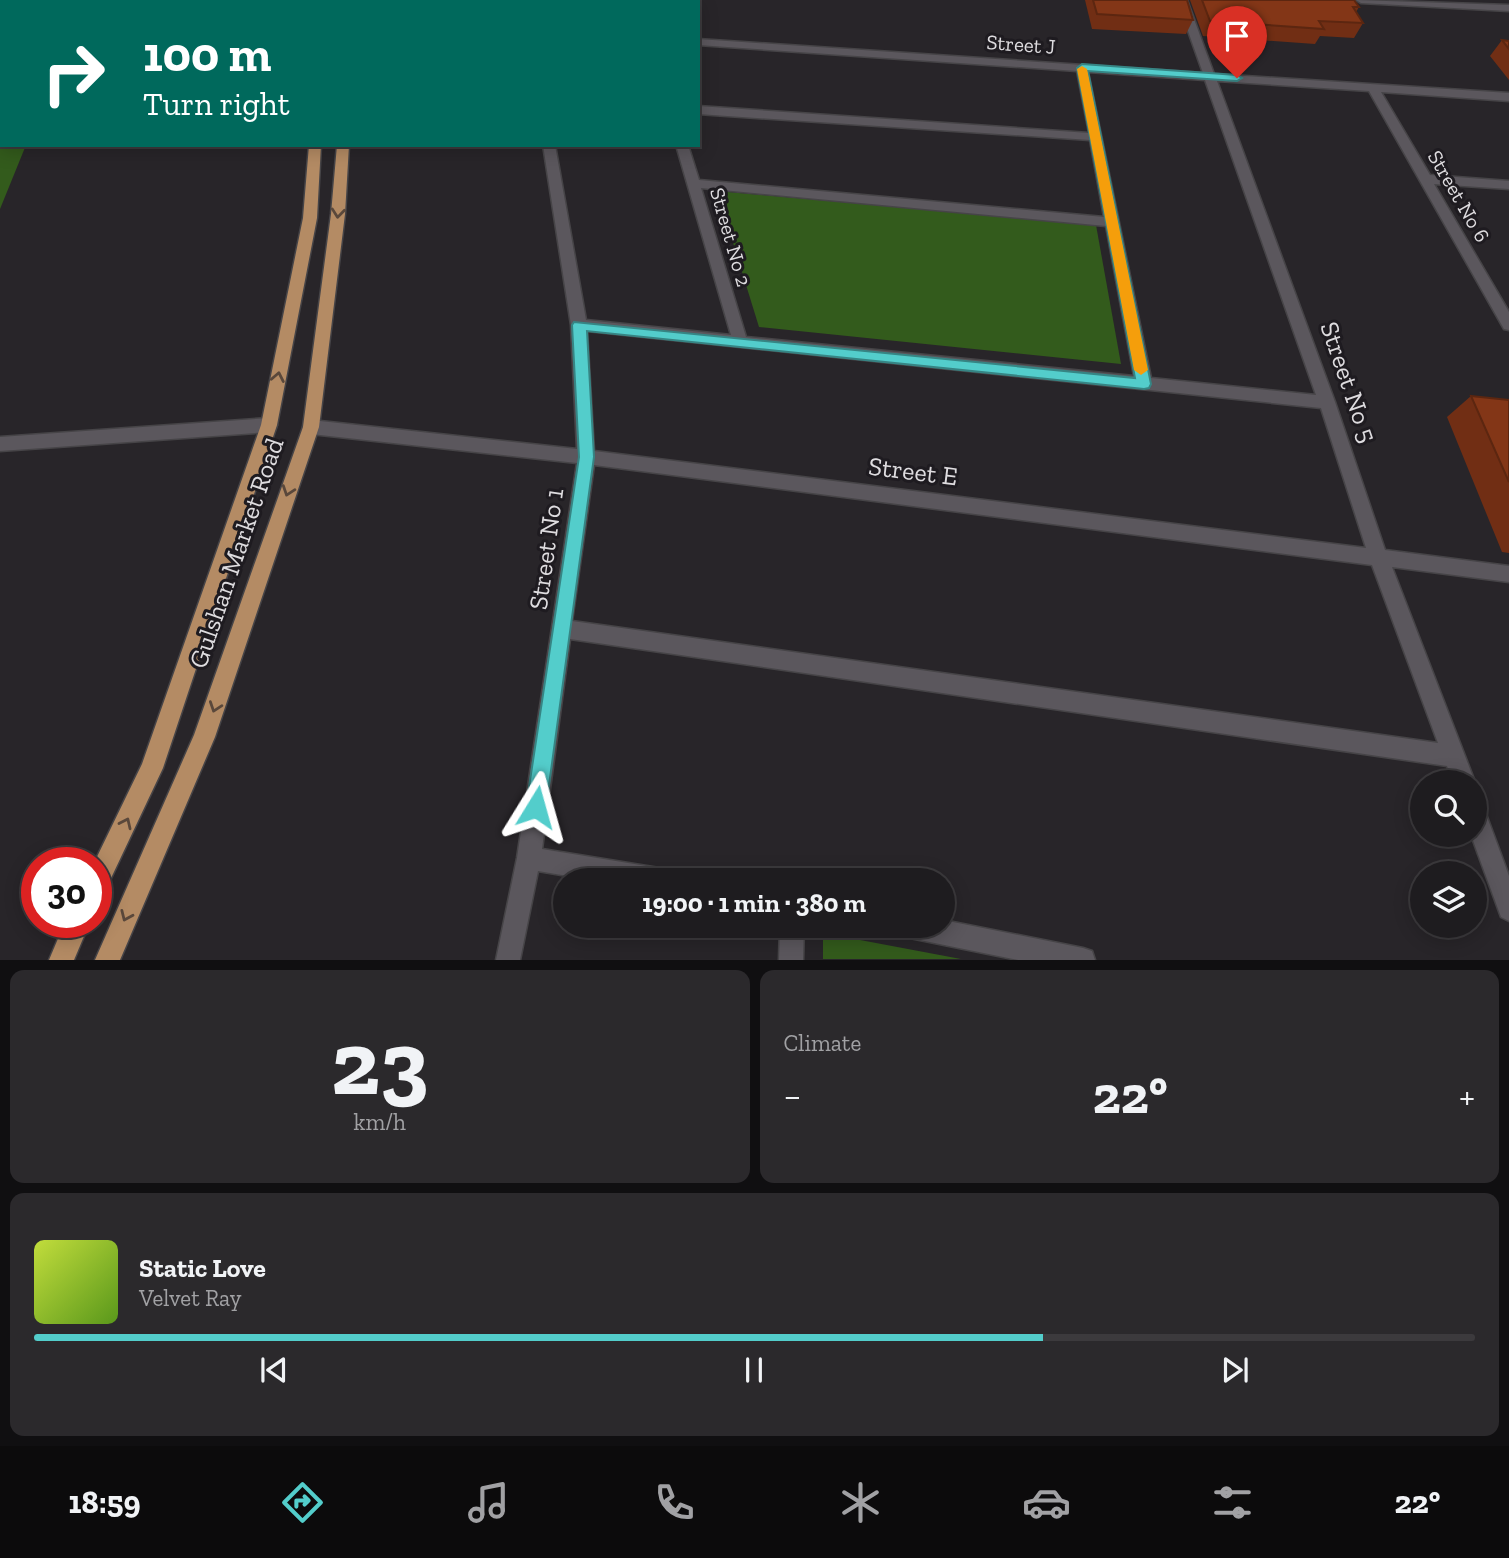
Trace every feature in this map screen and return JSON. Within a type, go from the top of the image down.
[{"type":"main road","name":"Gulshan Market Road","points":[[112,852],[152,768],[269,425],[310,218],[315,147]]},
{"type":"main road","name":"Gulshan Market Road","points":[[107,960],[204,737],[310,427],[338,214],[343,147]]},
{"type":"main road","points":[[61,960],[71,938]]},
{"type":"street","name":"Street No 5","points":[[1182,0],[1327,402],[1378,556],[1460,770]]},
{"type":"street","points":[[1361,0],[1509,9]]},
{"type":"street","name":"Street J","points":[[700,42],[1509,97]]},
{"type":"street","points":[[1082,68],[1144,384]]},
{"type":"street","name":"Street No 6","points":[[1373,88],[1509,324]]},
{"type":"street","points":[[700,110],[1095,137]]},
{"type":"street","name":"Street No 1","points":[[508,960],[529,858],[586,457],[579,325],[549,147]]},
{"type":"street","name":"Street No 2","points":[[683,147],[740,341]]},
{"type":"street","points":[[1425,179],[1509,185]]},
{"type":"street","points":[[693,183],[1114,222]]},
{"type":"street","points":[[579,325],[1327,402]]},
{"type":"street","points":[[0,444],[269,425]]},
{"type":"street","name":"Street E","points":[[310,427],[586,457],[1509,573]]},
{"type":"street","points":[[561,629],[1455,756]]},
{"type":"street","points":[[1487,847],[1509,909]]},
{"type":"street","points":[[529,858],[588,868]]},
{"type":"street","points":[[955,935],[1083,960]]},
{"type":"street","points":[[791,960],[792,938]]},
{"type":"green space","points":[[0,147],[25,147],[0,209]]},
{"type":"green space","points":[[717,191],[1096,225],[1121,364],[759,327]]},
{"type":"green space","points":[[823,938],[850,938],[961,959],[823,959]]},
{"type":"building","points":[[1093,0],[1187,0],[1193,20],[1097,14]]},
{"type":"building","points":[[1202,0],[1354,0],[1359,7],[1353,7],[1363,23],[1319,21],[1324,29],[1210,21]]},
{"type":"building","points":[[1471,396],[1509,400],[1509,482]]},
{"type":"slow traffic","points":[[1082,69],[1141,370]]},
{"type":"route","points":[[536,807],[586,457],[579,325],[1144,384],[1082,68],[1237,78]]}]
